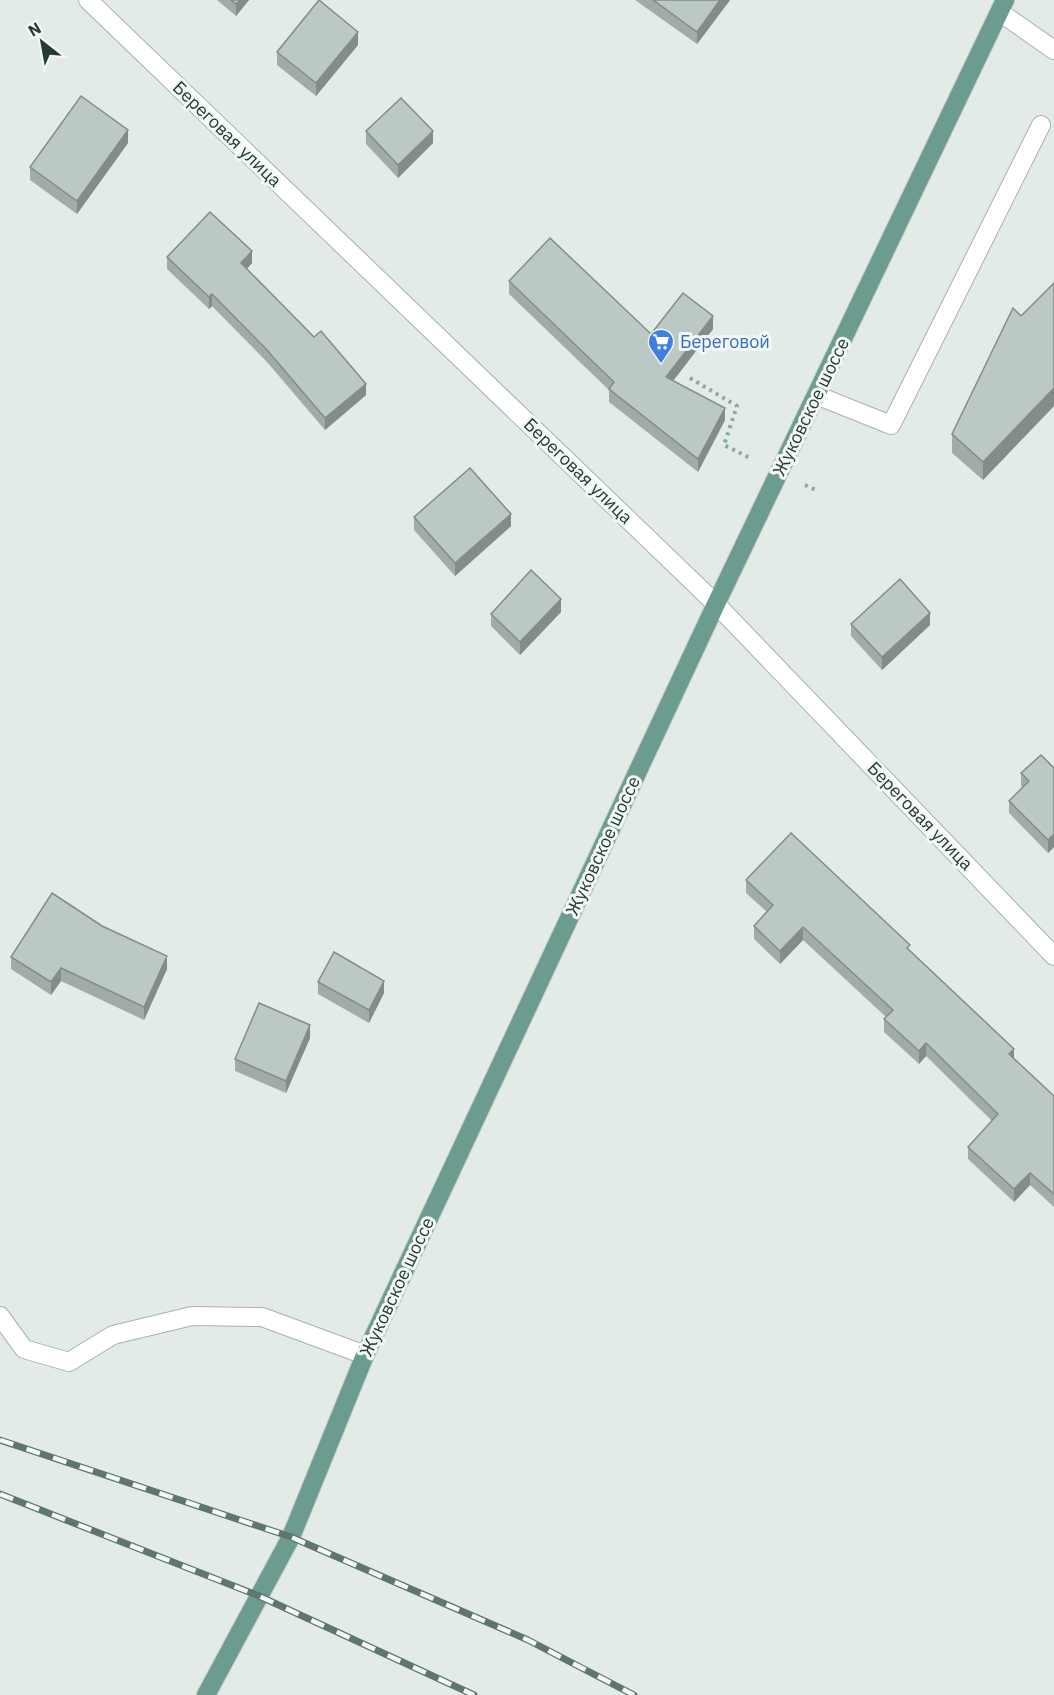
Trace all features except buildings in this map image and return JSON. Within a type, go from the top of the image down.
[{"type":"main road","name":"Жуковское шоссе","points":[[206,1695],[291,1537],[365,1355],[716,604],[1003,6]]},
{"type":"street","name":"Береговая улица","points":[[88,0],[716,604],[1054,956]]},
{"type":"street","points":[[1003,6],[1054,50]]},
{"type":"street","points":[[816,395],[891,425],[1041,125]]},
{"type":"street","points":[[0,1316],[24,1349],[69,1362],[113,1335],[192,1316],[261,1317],[365,1355]]},
{"type":"path","points":[[690,378],[737,406],[724,445],[818,491]]},
{"type":"railway","points":[[0,1440],[291,1537],[528,1640],[634,1695]]},
{"type":"railway","points":[[0,1494],[259,1596],[474,1695]]},
{"type":"place","name":"Береговой","points":[[661,365]]}]
